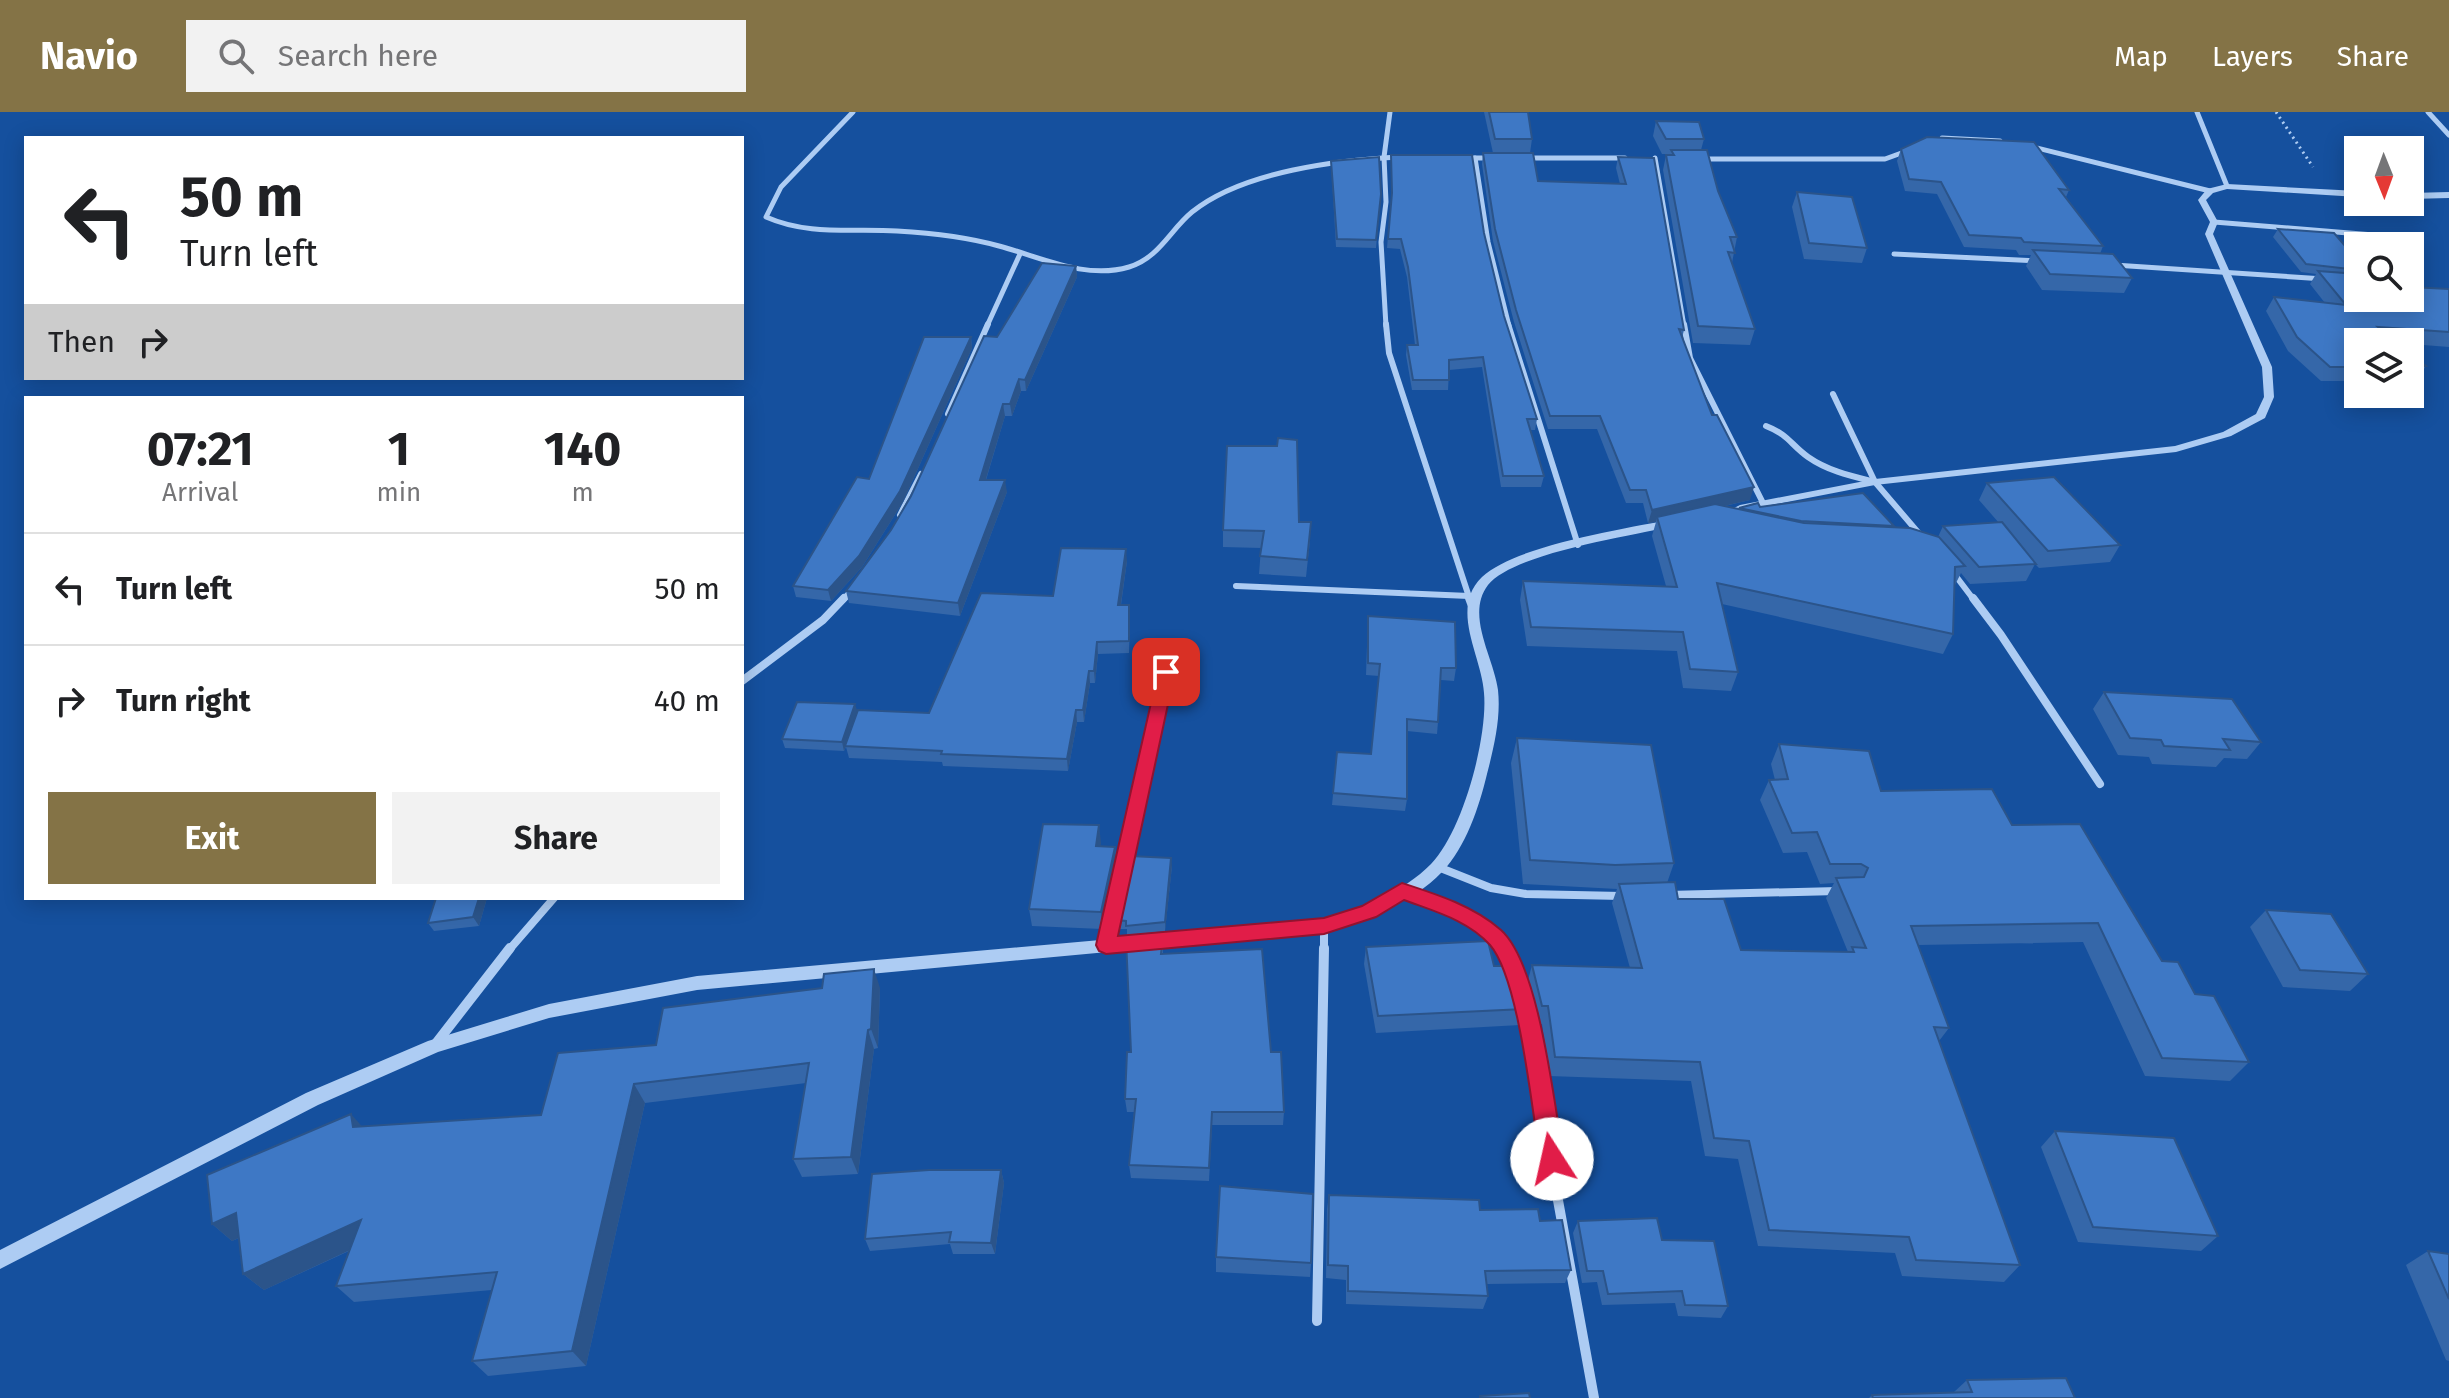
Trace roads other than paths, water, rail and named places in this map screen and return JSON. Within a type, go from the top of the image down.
[{"type":"street","points":[[853,112],[794,172],[770,202],[766,217],[779,225],[898,231],[963,239],[1060,268],[1099,270],[1128,267],[1154,256],[1191,213],[1217,196],[1328,163],[1384,157],[1415,158]]},
{"type":"street","points":[[0,1260],[312,1099],[434,1046],[549,1011],[697,983],[1324,926],[1369,911],[1438,867],[1462,829],[1491,735],[1491,692],[1471,601],[1389,353],[1381,242],[1386,202],[1384,157],[1390,112]]},
{"type":"street","points":[[2197,112],[2227,186]]},
{"type":"street","points":[[2428,112],[2449,135]]},
{"type":"street","points":[[1928,139],[2009,142]]},
{"type":"street","points":[[2019,143],[2210,191],[2227,186],[2344,193]]},
{"type":"street","points":[[1686,159],[1885,159],[1914,147]]},
{"type":"street","points":[[1460,158],[1505,158]]},
{"type":"street","points":[[1475,158],[1488,242],[1510,331],[1578,545]]},
{"type":"street","points":[[1519,158],[1670,158]]},
{"type":"street","points":[[1655,158],[1690,358],[1763,503]]},
{"type":"street","points":[[2210,191],[2202,200],[2214,222]]},
{"type":"street","points":[[2424,196],[2449,195]]},
{"type":"street","points":[[2214,222],[2344,233]]},
{"type":"street","points":[[1719,512],[1875,482],[2176,449],[2227,434],[2261,416],[2269,397],[2267,367],[2209,234],[2214,222]]},
{"type":"street","points":[[942,428],[1020,254]]},
{"type":"street","points":[[1894,254],[2051,262]]},
{"type":"street","points":[[2098,264],[2224,270],[2328,280]]},
{"type":"street","points":[[1833,394],[1875,482],[1925,540]]},
{"type":"street","points":[[1766,426],[1784,433],[1805,455],[1822,465],[1875,482]]},
{"type":"street","points":[[898,519],[923,471]]},
{"type":"street","points":[[1471,601],[1484,581],[1510,565],[1578,545],[1691,519]]},
{"type":"street","points":[[1943,561],[2001,635],[2100,784]]},
{"type":"street","points":[[744,679],[823,620],[857,584]]},
{"type":"street","points":[[1236,586],[1471,601]]},
{"type":"street","points":[[1106,945],[1166,672]]},
{"type":"street","points":[[1438,867],[1491,888],[1526,894],[1629,896]]},
{"type":"street","points":[[1661,895],[1851,890]]},
{"type":"street","points":[[1402,891],[1466,915],[1495,937],[1511,958],[1525,1009],[1594,1398]]},
{"type":"street","points":[[434,1046],[522,933],[552,900]]},
{"type":"street","points":[[1317,1321],[1324,926]]}]
